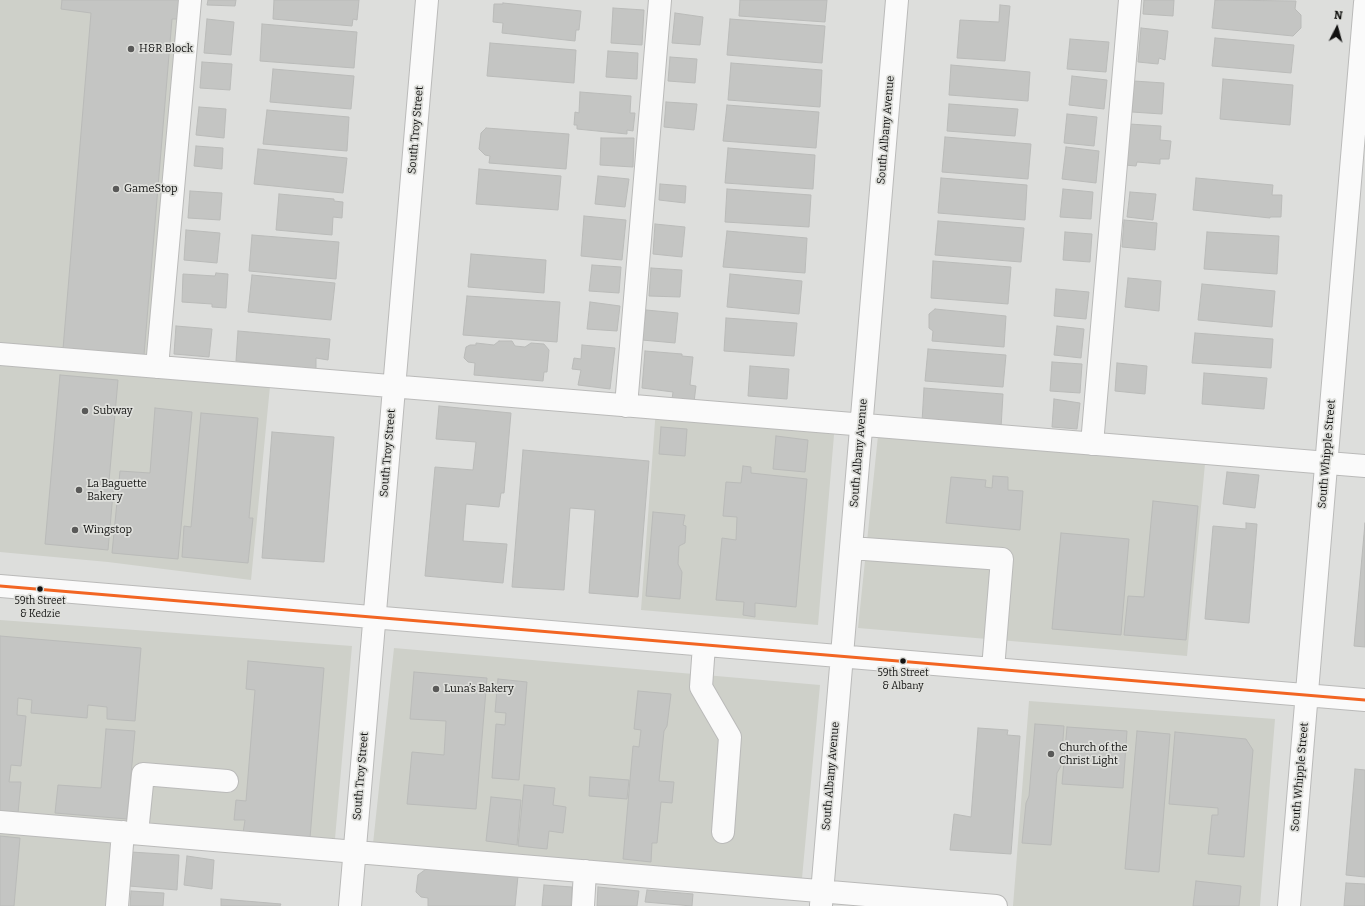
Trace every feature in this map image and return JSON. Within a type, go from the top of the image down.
[{"type":"street","points":[[157,367],[190,0]]},
{"type":"street","name":"South Troy Street","points":[[350,906],[427,0]]},
{"type":"street","points":[[626,406],[660,0]]},
{"type":"street","name":"South Albany Avenue","points":[[821,898],[897,0]]},
{"type":"street","points":[[1092,444],[1130,0]]},
{"type":"street","name":"South Whipple Street","points":[[1289,906],[1365,3]]},
{"type":"street","points":[[0,354],[1365,466]]},
{"type":"street","points":[[851,548],[1002,559],[993,669]]},
{"type":"street","points":[[0,586],[1365,700]]},
{"type":"street","points":[[704,645],[701,687],[730,737],[723,832]]},
{"type":"street","points":[[117,906],[130,833],[143,774],[227,781]]},
{"type":"street","points":[[0,822],[586,871],[821,898],[996,906]]},
{"type":"street","points":[[583,906],[586,871]]},
{"type":"shaded area","points":[[0,0],[190,0],[157,367],[271,376],[251,580],[108,562],[0,552]]},
{"type":"shaded area","points":[[656,408],[835,423],[818,625],[641,610]]},
{"type":"shaded area","points":[[879,426],[1206,453],[1187,656],[858,628]]},
{"type":"shaded area","points":[[0,620],[352,646],[334,850],[123,832],[117,906],[0,906]]},
{"type":"shaded area","points":[[394,648],[820,685],[801,889],[372,853]]},
{"type":"shaded area","points":[[1029,701],[1275,719],[1260,906],[1013,906]]},
{"type":"building","points":[[62,0],[180,0],[178,19],[172,19],[144,355],[63,349],[91,13],[61,9]]},
{"type":"building","points":[[208,0],[236,0],[235,6],[207,5]]},
{"type":"building","points":[[274,0],[359,0],[357,20],[353,19],[352,26],[273,19]]},
{"type":"building","points":[[740,0],[827,0],[825,22],[739,16]]},
{"type":"building","points":[[1144,0],[1174,0],[1173,16],[1143,14]]},
{"type":"building","points":[[1215,0],[1296,1],[1295,9],[1301,15],[1301,28],[1293,36],[1212,28]]},
{"type":"building","points":[[503,3],[581,11],[579,30],[576,30],[575,41],[502,33],[503,23],[493,22],[494,4]]},
{"type":"building","points":[[1000,5],[1010,6],[1005,61],[957,58],[960,20],[999,22]]},
{"type":"building","points":[[613,8],[644,10],[642,45],[611,43]]},
{"type":"building","points":[[675,13],[703,17],[700,45],[672,43]]},
{"type":"building","points":[[207,19],[234,22],[231,55],[204,53]]},
{"type":"building","points":[[730,19],[825,26],[822,63],[727,55]]},
{"type":"building","points":[[262,24],[357,32],[354,68],[260,61]]},
{"type":"building","points":[[1141,28],[1168,31],[1165,60],[1159,58],[1158,64],[1138,62]]},
{"type":"building","points":[[1215,38],[1294,45],[1291,73],[1212,66]]},
{"type":"building","points":[[1070,39],[1109,42],[1106,72],[1067,69]]},
{"type":"building","points":[[490,43],[576,50],[574,83],[487,76]]},
{"type":"building","points":[[608,51],[638,53],[637,79],[606,77]]},
{"type":"building","points":[[670,57],[697,59],[695,83],[668,81]]},
{"type":"building","points":[[202,62],[232,64],[230,90],[200,88]]},
{"type":"building","points":[[731,63],[822,70],[820,107],[728,100]]},
{"type":"building","points":[[951,65],[1030,72],[1028,101],[949,95]]},
{"type":"building","points":[[273,69],[354,76],[351,109],[270,102]]},
{"type":"building","points":[[1072,76],[1107,80],[1104,109],[1069,105]]},
{"type":"building","points":[[1223,79],[1293,85],[1290,125],[1220,119]]},
{"type":"building","points":[[1134,81],[1164,83],[1162,114],[1132,112]]},
{"type":"building","points":[[580,92],[631,96],[630,113],[635,113],[633,131],[627,130],[627,134],[577,129],[577,125],[574,125],[575,112],[579,113]]},
{"type":"building","points":[[666,102],[697,104],[694,130],[664,127]]},
{"type":"building","points":[[949,104],[1018,109],[1015,136],[947,131]]},
{"type":"building","points":[[727,105],[819,112],[816,148],[723,141]]},
{"type":"building","points":[[199,107],[226,109],[224,138],[196,135]]},
{"type":"building","points":[[267,110],[349,117],[347,151],[263,144]]},
{"type":"building","points":[[1067,114],[1097,117],[1094,146],[1064,143]]},
{"type":"building","points":[[1129,124],[1161,126],[1160,140],[1171,141],[1169,159],[1160,159],[1160,164],[1137,162],[1136,166],[1125,165]]},
{"type":"building","points":[[486,128],[569,134],[566,169],[489,163],[490,156],[485,155],[479,149],[481,133]]},
{"type":"building","points":[[945,137],[1031,144],[1028,179],[942,172]]},
{"type":"building","points":[[601,138],[634,138],[633,167],[600,165]]},
{"type":"building","points":[[196,146],[223,148],[222,169],[194,166]]},
{"type":"building","points":[[1066,147],[1099,151],[1096,183],[1062,179]]},
{"type":"building","points":[[728,148],[815,155],[813,189],[725,183]]},
{"type":"building","points":[[258,149],[347,158],[343,193],[254,184]]},
{"type":"building","points":[[479,169],[561,176],[558,210],[476,204]]},
{"type":"building","points":[[598,176],[629,179],[625,207],[595,204]]},
{"type":"building","points":[[941,178],[1027,185],[1025,220],[938,213]]},
{"type":"building","points":[[1196,178],[1273,185],[1272,195],[1282,195],[1281,217],[1270,218],[1193,210]]},
{"type":"building","points":[[660,184],[686,186],[685,203],[659,200]]},
{"type":"building","points":[[727,189],[811,195],[809,227],[725,222]]},
{"type":"building","points":[[1063,189],[1093,192],[1091,219],[1060,217]]},
{"type":"building","points":[[190,191],[222,193],[220,220],[188,218]]},
{"type":"building","points":[[1130,192],[1156,194],[1153,220],[1127,217]]},
{"type":"building","points":[[279,194],[334,199],[334,201],[343,202],[342,218],[333,217],[332,235],[276,230]]},
{"type":"building","points":[[584,216],[626,220],[622,260],[581,256]]},
{"type":"building","points":[[1124,220],[1157,223],[1155,250],[1122,247]]},
{"type":"building","points":[[938,221],[1024,228],[1021,262],[935,255]]},
{"type":"building","points":[[655,224],[685,227],[682,257],[653,254]]},
{"type":"building","points":[[186,230],[220,233],[217,263],[184,260]]},
{"type":"building","points":[[727,231],[807,238],[805,273],[723,267]]},
{"type":"building","points":[[1065,232],[1092,234],[1090,262],[1063,260]]},
{"type":"building","points":[[1207,232],[1279,236],[1277,274],[1204,269]]},
{"type":"building","points":[[252,235],[339,242],[336,279],[249,271]]},
{"type":"building","points":[[471,254],[546,260],[544,293],[468,287]]},
{"type":"building","points":[[933,261],[1011,267],[1008,304],[931,298]]},
{"type":"building","points":[[592,265],[621,267],[619,293],[589,291]]},
{"type":"building","points":[[651,268],[682,270],[680,297],[649,296]]},
{"type":"building","points":[[216,273],[228,274],[226,308],[212,307],[212,304],[182,302],[183,274],[215,276]]},
{"type":"building","points":[[730,274],[802,281],[799,314],[727,307]]},
{"type":"building","points":[[252,275],[335,283],[331,320],[248,312]]},
{"type":"building","points":[[1128,278],[1161,281],[1159,311],[1125,307]]},
{"type":"building","points":[[1202,284],[1275,291],[1272,327],[1198,320]]},
{"type":"building","points":[[1056,289],[1089,292],[1086,319],[1054,316]]},
{"type":"building","points":[[467,296],[560,302],[557,342],[463,335]]},
{"type":"building","points":[[590,302],[620,306],[617,331],[587,329]]},
{"type":"building","points":[[935,309],[1006,316],[1004,347],[932,341],[933,331],[929,328],[929,314]]},
{"type":"building","points":[[646,310],[678,313],[675,343],[642,340]]},
{"type":"building","points":[[726,318],[797,323],[794,356],[724,351]]},
{"type":"building","points":[[176,326],[212,329],[209,357],[174,354]]},
{"type":"building","points":[[1057,326],[1084,329],[1081,358],[1054,355]]},
{"type":"building","points":[[238,331],[330,339],[328,360],[316,358],[316,369],[236,361]]},
{"type":"building","points":[[1195,333],[1273,339],[1271,368],[1192,363]]},
{"type":"building","points":[[499,341],[512,341],[515,346],[525,347],[531,343],[544,344],[549,350],[547,372],[544,372],[543,381],[474,375],[475,363],[468,362],[464,358],[466,347],[476,345],[476,343],[494,345]]},
{"type":"building","points":[[582,345],[615,348],[610,389],[578,385],[581,370],[572,369],[574,358],[581,359]]},
{"type":"building","points":[[928,349],[1006,355],[1003,387],[925,381]]},
{"type":"building","points":[[645,351],[682,354],[682,356],[693,357],[690,385],[696,386],[694,402],[672,399],[673,392],[642,388]]},
{"type":"building","points":[[1052,362],[1082,364],[1080,393],[1050,391]]},
{"type":"building","points":[[1117,363],[1147,366],[1145,394],[1115,391]]},
{"type":"building","points":[[750,366],[789,369],[787,399],[748,396]]},
{"type":"building","points":[[1204,373],[1267,378],[1264,409],[1202,404]]},
{"type":"building","points":[[60,375],[118,380],[109,481],[114,482],[108,550],[45,544]]},
{"type":"building","points":[[924,388],[1003,394],[1001,428],[922,422]]},
{"type":"building","points":[[1054,399],[1080,403],[1077,429],[1052,427]]},
{"type":"building","points":[[439,406],[511,413],[504,493],[501,493],[499,507],[466,504],[463,541],[507,544],[503,583],[425,576],[435,467],[473,470],[476,442],[436,439]]},
{"type":"building","points":[[155,408],[192,412],[178,559],[112,553],[120,471],[150,473]]},
{"type":"building","points":[[201,413],[258,418],[249,518],[253,518],[248,563],[182,557],[184,526],[191,527]]},
{"type":"building","points":[[661,427],[687,429],[685,456],[659,454]]},
{"type":"building","points":[[272,432],[334,437],[324,562],[262,558]]},
{"type":"building","points":[[776,436],[808,440],[805,472],[773,469]]},
{"type":"building","points":[[523,450],[649,461],[638,597],[589,593],[595,510],[570,508],[564,590],[512,587]]},
{"type":"building","points":[[743,466],[751,467],[751,473],[807,479],[796,607],[755,603],[755,617],[743,615],[744,602],[716,600],[722,538],[736,540],[737,517],[723,516],[726,482],[741,483]]},
{"type":"building","points":[[1227,472],[1259,475],[1255,508],[1223,504]]},
{"type":"building","points":[[993,476],[1008,477],[1008,490],[1023,491],[1020,530],[946,523],[951,477],[986,480],[985,487],[992,488]]},
{"type":"building","points":[[1153,501],[1198,506],[1186,640],[1124,635],[1128,596],[1144,597]]},
{"type":"building","points":[[653,512],[685,515],[683,525],[686,526],[685,543],[679,546],[678,564],[682,572],[680,599],[646,596]]},
{"type":"building","points":[[1246,523],[1257,524],[1249,623],[1205,619],[1213,526],[1246,529]]},
{"type":"building","points":[[1365,523],[1365,647],[1354,646]]},
{"type":"building","points":[[1061,533],[1129,539],[1121,635],[1052,629]]},
{"type":"building","points":[[0,636],[141,648],[135,721],[107,719],[107,707],[88,705],[87,718],[31,713],[32,700],[18,698],[17,715],[26,716],[21,766],[11,765],[9,782],[21,782],[18,813],[0,812]]},
{"type":"building","points":[[248,661],[324,668],[310,838],[243,833],[245,820],[234,820],[236,800],[246,801],[255,690],[246,689]]},
{"type":"building","points":[[414,672],[487,678],[476,809],[407,804],[412,752],[444,755],[446,721],[410,719]]},
{"type":"building","points":[[498,679],[527,682],[519,780],[492,778],[496,724],[505,725],[506,713],[495,712]]},
{"type":"building","points":[[638,691],[671,694],[667,726],[664,731],[659,781],[674,782],[672,803],[661,802],[657,843],[652,843],[651,862],[623,859],[633,746],[639,747],[641,730],[634,729]]},
{"type":"building","points":[[1035,724],[1064,726],[1061,766],[1057,773],[1051,845],[1022,843],[1026,803],[1029,796]]},
{"type":"building","points":[[1067,727],[1127,731],[1123,788],[1062,784]]},
{"type":"building","points":[[978,728],[1008,730],[1007,735],[1020,736],[1011,854],[950,850],[954,814],[971,817]]},
{"type":"building","points":[[106,729],[135,731],[127,819],[55,813],[58,785],[101,788]]},
{"type":"building","points":[[1137,731],[1170,734],[1159,872],[1125,869]]},
{"type":"building","points":[[1175,732],[1246,739],[1253,750],[1244,857],[1208,854],[1212,815],[1218,815],[1218,808],[1169,804]]},
{"type":"building","points":[[1355,769],[1365,770],[1365,877],[1346,875]]},
{"type":"building","points":[[590,777],[629,780],[627,799],[589,796]]},
{"type":"building","points":[[524,785],[555,788],[553,805],[566,807],[563,833],[549,831],[547,849],[518,846]]},
{"type":"building","points":[[491,797],[521,800],[517,845],[486,841]]},
{"type":"building","points":[[0,836],[20,838],[14,906],[0,906]]},
{"type":"building","points":[[131,852],[179,855],[177,890],[129,886]]},
{"type":"building","points":[[187,856],[214,860],[212,889],[184,885]]},
{"type":"building","points":[[426,869],[518,876],[515,906],[428,906],[428,898],[421,897],[416,892],[418,875]]},
{"type":"building","points":[[1196,881],[1241,886],[1239,906],[1193,906]]},
{"type":"building","points":[[1346,883],[1365,884],[1365,906],[1344,906]]},
{"type":"building","points":[[544,885],[572,887],[571,906],[542,906]]},
{"type":"building","points":[[598,887],[639,891],[637,906],[597,906]]},
{"type":"building","points":[[647,890],[693,894],[692,906],[645,902]]},
{"type":"building","points":[[131,891],[164,893],[163,906],[130,906]]},
{"type":"building","points":[[221,899],[281,904],[280,906],[221,906]]},
{"type":"transit line","points":[[0,586],[1365,700]]},
{"type":"place","name":"H&R Block","points":[[131,49]]},
{"type":"place","name":"GameStop","points":[[116,189]]},
{"type":"place","name":"Subway","points":[[85,411]]},
{"type":"place","name":"La Baguette Bakery","points":[[79,490]]},
{"type":"place","name":"Wingstop","points":[[75,530]]},
{"type":"place","name":"59th Street & Kedzie","points":[[40,589]]},
{"type":"place","name":"59th Street & Albany","points":[[903,661]]},
{"type":"place","name":"Luna’s Bakery","points":[[436,689]]},
{"type":"place","name":"Church of the Christ Light","points":[[1051,754]]}]
